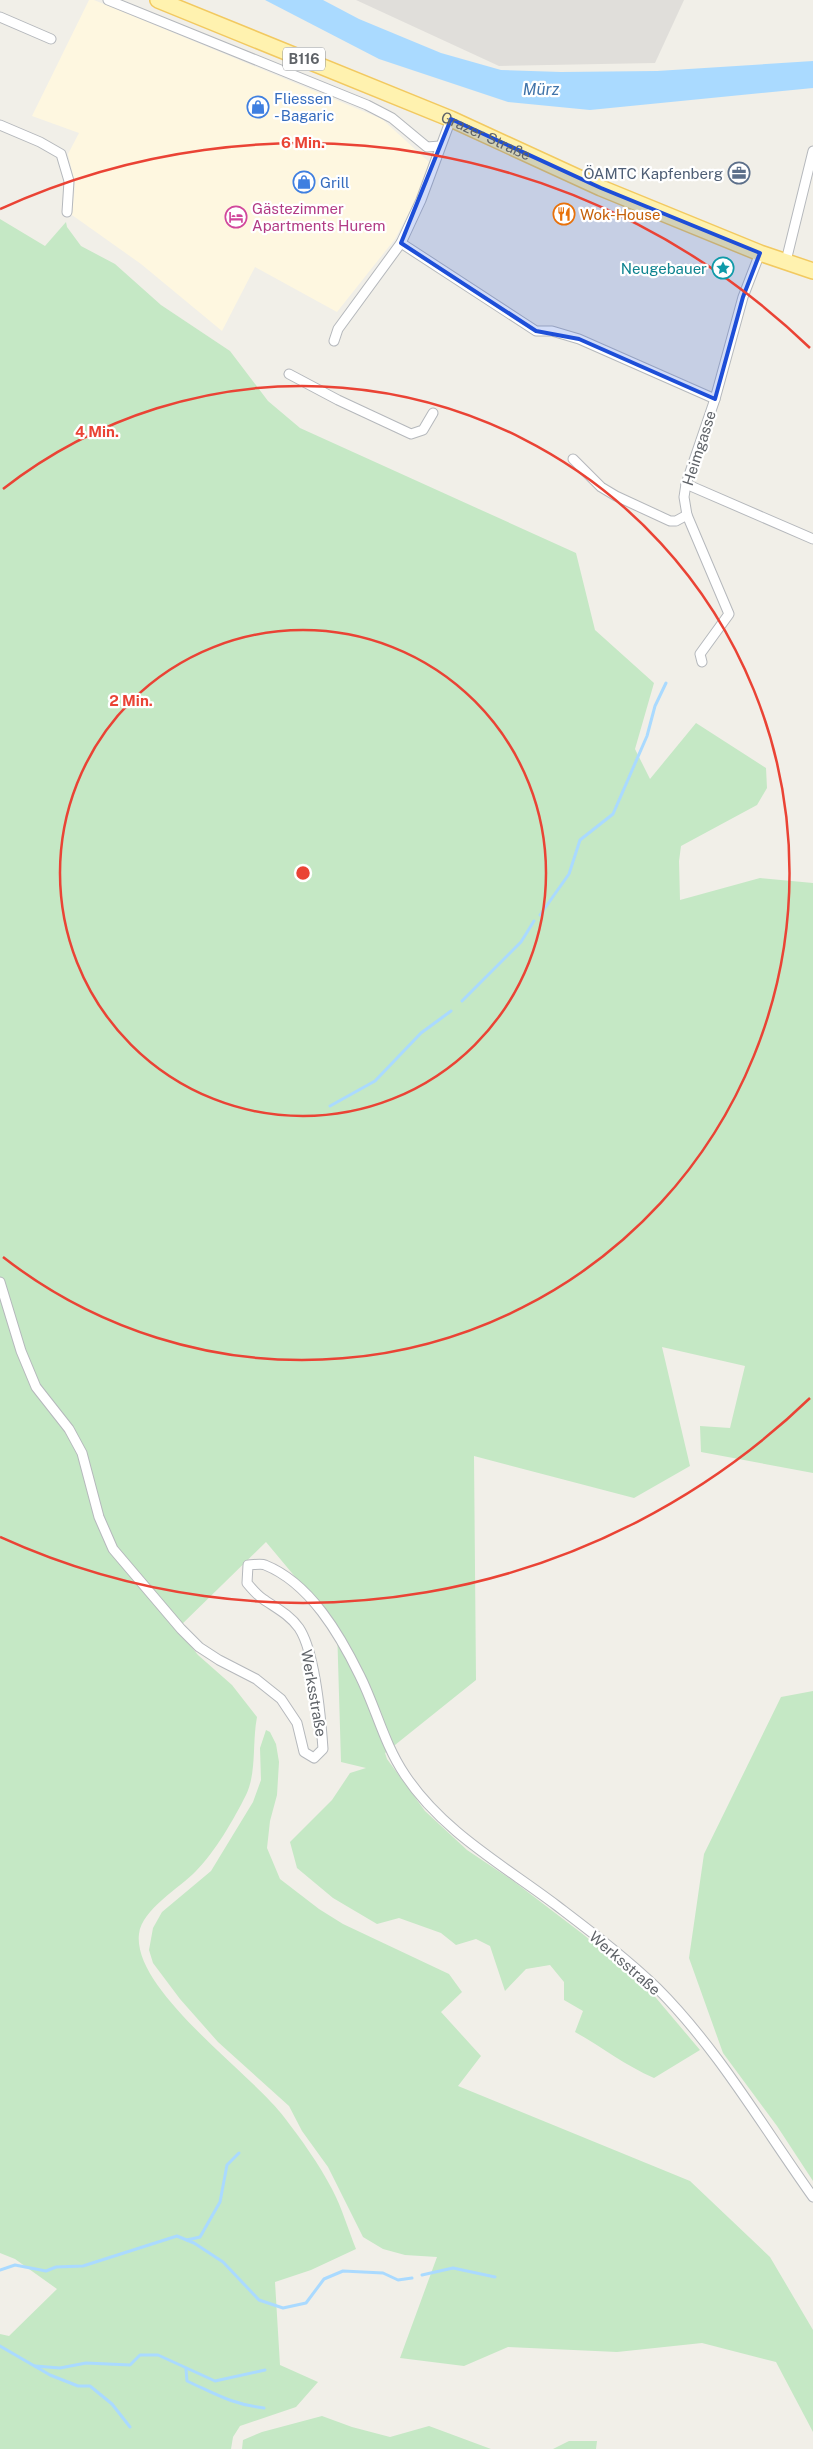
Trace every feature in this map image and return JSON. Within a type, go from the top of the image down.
[{"type":"main road","name":"Grazer Straße","points":[[158,0],[451,119],[601,188],[760,253],[813,271]]},
{"type":"street","name":"Grazer Straße","points":[[108,0],[367,105],[392,118],[427,147],[440,146]]},
{"type":"street","points":[[0,17],[51,39]]},
{"type":"street","points":[[334,341],[338,329],[401,243],[421,200],[451,119]]},
{"type":"street","points":[[0,124],[40,142],[61,154],[69,182],[67,212]]},
{"type":"street","points":[[786,261],[811,170],[813,151]]},
{"type":"street","points":[[401,243],[536,331],[552,331],[579,339],[715,399]]},
{"type":"street","name":"Heimgasse","points":[[702,662],[700,654],[729,614],[687,515],[684,497],[686,484],[715,399],[743,297],[760,253]]},
{"type":"street","points":[[289,374],[338,400],[411,434],[423,430],[433,413]]},
{"type":"street","points":[[573,459],[601,487],[616,496],[670,521],[676,521],[687,515]]},
{"type":"street","points":[[686,484],[813,539]]},
{"type":"street","name":"Werksstraße","points":[[0,1282],[21,1351],[36,1387],[69,1429],[82,1452],[99,1517],[113,1549],[181,1629],[199,1647],[219,1660],[256,1678],[281,1699],[297,1723],[304,1752],[314,1758],[323,1749],[322,1726],[310,1655],[300,1629],[283,1612],[262,1598],[247,1583],[248,1565],[264,1564],[294,1583],[318,1609],[345,1647],[363,1682],[388,1745],[405,1775],[426,1800],[448,1824],[474,1846],[556,1905],[656,1988],[692,2027],[813,2198]]},
{"type":"highlighted area","points":[[451,119],[601,188],[760,253],[743,297],[715,399],[579,339],[536,331],[401,243]]},
{"type":"shaded area","points":[[89,0],[94,0],[382,119],[429,162],[418,195],[395,239],[337,312],[255,267],[222,331],[141,264],[72,215],[75,184],[68,154],[79,133],[32,116]]},
{"type":"shaded area","points":[[356,0],[684,0],[655,63],[499,66]]},
{"type":"green space","points":[[0,219],[45,246],[66,222],[67,227],[81,246],[115,264],[161,305],[230,351],[268,401],[300,428],[576,553],[595,630],[654,683],[635,749],[650,779],[696,723],[766,768],[767,788],[757,805],[681,846],[679,861],[680,900],[760,878],[813,883],[813,1473],[701,1452],[700,1426],[730,1428],[745,1366],[662,1347],[690,1466],[634,1498],[474,1456],[476,1680],[385,1753],[387,1759],[425,1811],[467,1850],[512,1880],[584,1935],[651,1992],[700,2050],[654,2078],[575,2032],[583,2011],[564,2000],[564,1982],[550,1965],[526,1969],[505,1991],[490,1946],[476,1939],[456,1945],[441,1933],[399,1918],[377,1924],[333,1898],[297,1868],[290,1842],[332,1800],[350,1773],[366,1768],[341,1762],[337,1627],[266,1542],[177,1629],[198,1655],[232,1685],[257,1717],[252,1777],[246,1795],[217,1845],[196,1871],[147,1916],[139,1934],[142,1956],[154,1980],[173,2005],[268,2099],[297,2134],[316,2161],[332,2189],[356,2249],[311,2270],[275,2282],[280,2365],[318,2382],[296,2407],[240,2426],[233,2437],[231,2449],[0,2449],[0,2334],[9,2336],[57,2289],[15,2259],[0,2253]]},
{"type":"green space","points":[[813,1691],[813,2181],[777,2126],[723,2053],[689,1958],[704,1854],[781,1697]]},
{"type":"green space","points":[[266,1730],[270,1732],[276,1744],[279,1762],[277,1795],[270,1821],[267,1848],[280,1879],[319,1909],[343,1924],[449,1974],[462,1992],[441,2012],[481,2056],[458,2086],[690,2181],[770,2257],[813,2330],[813,2432],[776,2362],[702,2343],[617,2352],[508,2347],[464,2366],[400,2358],[437,2257],[405,2255],[383,2249],[363,2237],[328,2167],[302,2131],[289,2106],[218,2042],[180,1999],[153,1963],[149,1950],[153,1928],[162,1912],[211,1871],[253,1802],[261,1780],[260,1748]]},
{"type":"green space","points":[[322,2416],[352,2427],[390,2437],[429,2426],[491,2449],[242,2449],[243,2440],[262,2432]]},
{"type":"green space","points":[[569,2441],[597,2441],[596,2449],[553,2449]]},
{"type":"water","name":"Mürz","points":[[265,0],[323,0],[359,19],[441,53],[501,70],[561,72],[657,71],[813,61],[813,88],[590,110],[508,102],[379,59]]},
{"type":"waterway","points":[[540,915],[569,874],[580,840],[613,814],[647,736],[655,706],[666,683]]},
{"type":"waterway","points":[[462,1001],[521,942],[534,921]]},
{"type":"waterway","points":[[330,1106],[375,1081],[421,1033],[451,1011]]},
{"type":"waterway","points":[[187,2240],[200,2237],[220,2202],[227,2165],[239,2153]]},
{"type":"waterway","points":[[0,2270],[15,2265],[46,2271],[56,2267],[83,2266],[177,2236],[194,2243],[223,2262],[259,2300],[283,2308],[306,2303],[324,2279],[343,2271],[383,2273],[398,2280],[412,2278]]},
{"type":"waterway","points":[[422,2275],[453,2268],[495,2277]]},
{"type":"waterway","points":[[0,2346],[50,2375],[78,2386],[90,2386],[112,2404],[130,2427]]},
{"type":"waterway","points":[[35,2366],[60,2368],[86,2363],[130,2365],[140,2355],[158,2355],[215,2381],[265,2370]]},
{"type":"waterway","points":[[186,2369],[187,2381],[233,2401],[264,2408]]},
{"type":"place","name":"Fliessen - Bagaric","points":[[258,107]]},
{"type":"place","name":"ÖAMTC Kapfenberg","points":[[739,173]]},
{"type":"place","name":"Grill","points":[[304,182]]},
{"type":"place","name":"Wok-House","points":[[564,214]]},
{"type":"place","name":"Gästezimmer Apartments Hurem","points":[[236,217]]},
{"type":"place","name":"Neugebauer","points":[[723,268]]}]
